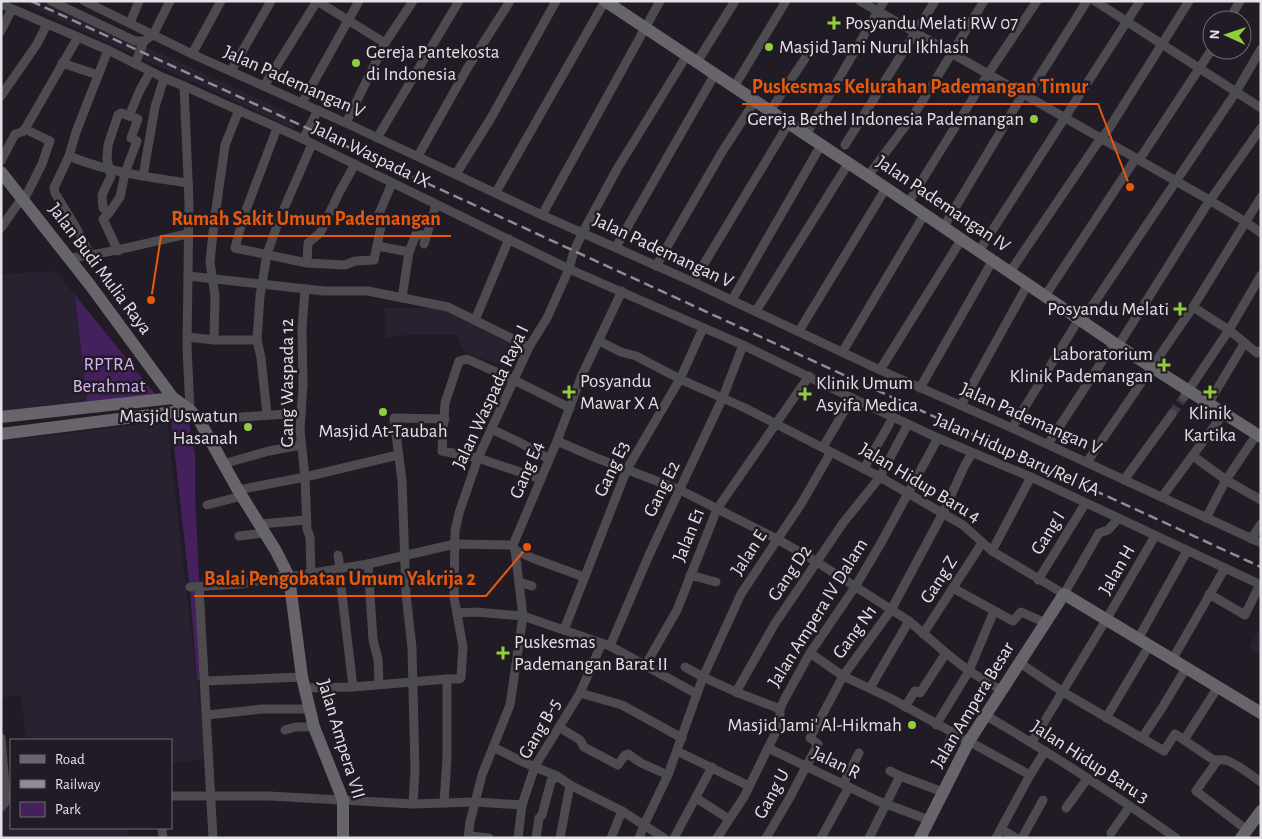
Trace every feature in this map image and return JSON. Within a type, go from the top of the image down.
[{"type":"street","points":[[51,1],[135,40],[144,41],[154,35],[170,1]]},
{"type":"street","name":"Jalan Pademangan V","points":[[84,1],[102,5],[192,54],[318,110],[542,215],[693,282],[880,370],[961,404],[1261,543]]},
{"type":"street","points":[[132,18],[139,1]]},
{"type":"street","points":[[192,54],[221,1]]},
{"type":"street","points":[[231,71],[271,1]]},
{"type":"street","points":[[264,86],[317,1],[385,43]]},
{"type":"street","points":[[302,103],[359,1]]},
{"type":"street","points":[[346,123],[385,43],[413,1]]},
{"type":"street","points":[[376,138],[459,1]]},
{"type":"street","points":[[418,156],[463,75],[510,1]]},
{"type":"street","points":[[456,174],[491,118],[556,1]]},
{"type":"street","points":[[496,192],[605,1]]},
{"type":"street","name":"Jalan Pademangan IV","points":[[605,1],[1153,368],[1187,394],[1208,404],[1259,436]]},
{"type":"street","points":[[542,215],[660,1]]},
{"type":"street","name":"Jalan Waspada Raya I","points":[[446,679],[461,678],[462,647],[454,597],[455,544],[458,513],[478,458],[529,347],[547,318],[583,232],[617,169],[734,1]]},
{"type":"street","points":[[734,87],[786,1]]},
{"type":"street","points":[[860,1],[1175,180],[1261,233]]},
{"type":"street","points":[[806,135],[884,1]]},
{"type":"street","points":[[845,145],[935,1]]},
{"type":"street","points":[[868,176],[915,113],[984,1]]},
{"type":"street","points":[[908,203],[988,74],[1037,1]]},
{"type":"street","points":[[943,228],[1025,95],[1087,1]]},
{"type":"street","points":[[1095,1],[1261,108]]},
{"type":"street","points":[[979,251],[1140,1]]},
{"type":"street","points":[[1010,272],[1108,130],[1189,1]]},
{"type":"street","name":"Jalan Waspada IX","points":[[1,4],[78,36],[150,72],[308,141],[569,269]]},
{"type":"street","points":[[1,30],[12,9]]},
{"type":"street","points":[[1,96],[37,44],[47,24]]},
{"type":"street","points":[[1,161],[15,134],[25,129],[78,36]]},
{"type":"street","points":[[135,64],[144,41]]},
{"type":"street","points":[[1012,428],[1080,320],[1236,92],[1261,49]]},
{"type":"street","points":[[91,256],[55,193],[54,188],[69,156],[108,50]]},
{"type":"street","points":[[770,111],[808,54]]},
{"type":"street","points":[[1045,296],[1205,60]]},
{"type":"street","points":[[62,63],[98,75]]},
{"type":"street","points":[[130,116],[140,90],[150,72]]},
{"type":"street","points":[[616,247],[716,74]]},
{"type":"street","points":[[143,176],[155,107],[164,78]]},
{"type":"street","points":[[1,434],[190,410],[187,337],[188,183],[184,86]]},
{"type":"street","points":[[656,266],[722,152],[755,101]]},
{"type":"street","points":[[214,340],[214,296],[210,262],[221,161],[225,145],[239,110]]},
{"type":"street","points":[[267,415],[261,358],[257,340],[260,296],[267,254],[318,110]]},
{"type":"street","points":[[109,213],[103,208],[102,197],[111,176],[107,159],[108,145],[118,114],[121,113],[138,118],[131,138],[137,141],[125,173],[120,197],[109,213],[103,219],[118,251]]},
{"type":"street","points":[[693,282],[789,123]]},
{"type":"street","points":[[278,128],[243,218],[235,248],[307,264],[345,265],[355,261],[374,260],[382,222],[378,216],[392,183]]},
{"type":"street","points":[[1048,444],[1261,128]]},
{"type":"street","points":[[1,228],[23,199],[42,164],[50,141],[25,129]]},
{"type":"street","points":[[732,300],[821,145]]},
{"type":"street","points":[[69,156],[110,170],[188,183]]},
{"type":"street","points":[[307,264],[308,243],[320,233],[355,164]]},
{"type":"street","points":[[756,312],[848,164]]},
{"type":"street","name":"Jalan Budi Mulia Raya","points":[[1,172],[69,258],[173,398],[190,410]]},
{"type":"street","points":[[799,331],[886,188]]},
{"type":"street","points":[[1087,462],[1153,368],[1261,197]]},
{"type":"street","points":[[402,298],[409,252],[416,234],[425,240],[436,205]]},
{"type":"street","points":[[843,351],[924,215]]},
{"type":"street","points":[[69,258],[118,251],[188,234]]},
{"type":"street","points":[[475,320],[509,239]]},
{"type":"street","points":[[880,370],[961,240]]},
{"type":"street","points":[[377,246],[409,252]]},
{"type":"street","points":[[920,388],[993,260]]},
{"type":"street","name":"Jalan Hidup Baru/Rel KA","points":[[569,269],[809,376],[938,438],[1031,477],[1260,584]]},
{"type":"street","points":[[1187,394],[1261,275]]},
{"type":"street","points":[[188,276],[324,291],[368,291],[448,307],[529,347]]},
{"type":"street","points":[[961,404],[1028,284]]},
{"type":"street","name":"Gang Waspada 12","points":[[305,289],[302,329],[303,385],[300,413],[306,520],[310,537],[311,574]]},
{"type":"street","name":"Gang E4","points":[[514,547],[582,376],[622,291]]},
{"type":"street","points":[[1193,307],[1228,330],[1257,353],[1261,350]]},
{"type":"street","name":"Gang E3","points":[[564,630],[627,469],[680,379],[703,328]]},
{"type":"street","points":[[187,337],[214,340],[257,340]]},
{"type":"street","name":"Jalan Hidup Baru 4","points":[[599,341],[620,352],[636,356],[680,379],[723,397],[880,477],[963,525],[992,551],[1038,580],[1261,712]]},
{"type":"street","points":[[1208,404],[1244,344]]},
{"type":"street","name":"Gang E2","points":[[606,646],[723,397],[743,346]]},
{"type":"street","points":[[541,479],[478,458],[442,451],[445,403],[459,361],[467,359],[570,408]]},
{"type":"street","name":"Jalan E1","points":[[645,666],[676,610],[717,508],[809,376]]},
{"type":"street","points":[[1,417],[173,398]]},
{"type":"street","name":"Jalan E","points":[[703,677],[741,594],[801,504],[852,398]]},
{"type":"street","name":"Jalan Ampera VII","points":[[190,410],[199,420],[289,576],[303,682],[314,727],[343,800],[344,838]]},
{"type":"street","points":[[199,420],[300,413]]},
{"type":"street","points":[[22,414],[24,432]]},
{"type":"street","points":[[1124,480],[1172,414]]},
{"type":"street","points":[[1162,497],[1224,414]]},
{"type":"street","points":[[864,469],[893,417]]},
{"type":"street","points":[[413,804],[415,770],[412,648],[404,556],[405,525],[402,481],[394,418],[445,419]]},
{"type":"street","name":"Gang D2","points":[[736,692],[774,625],[843,523],[880,477],[908,424]]},
{"type":"street","points":[[491,429],[519,442],[550,460]]},
{"type":"street","points":[[1206,518],[1226,480],[1259,436]]},
{"type":"street","name":"Jalan Ampera IV Dalam","points":[[685,667],[736,692],[780,709],[810,653],[855,587],[938,438]]},
{"type":"street","points":[[557,441],[680,490],[777,539],[817,562],[909,621],[946,653],[1001,690]]},
{"type":"street","points":[[223,464],[269,451],[301,445]]},
{"type":"street","name":"Gang N1","points":[[805,766],[818,744],[810,738],[843,676],[891,610],[943,514],[972,453]]},
{"type":"street","points":[[207,505],[240,493],[398,456]]},
{"type":"street","points":[[1193,456],[1226,480],[1261,500]]},
{"type":"street","points":[[992,551],[1031,477]]},
{"type":"street","name":"Gang I","points":[[1038,580],[1086,504]]},
{"type":"street","points":[[1064,594],[1099,533],[1108,530],[1118,519]]},
{"type":"street","points":[[239,536],[262,528],[306,520]]},
{"type":"street","points":[[1252,539],[1261,524]]},
{"type":"street","name":"Jalan H","points":[[1032,742],[1155,536]]},
{"type":"street","name":"Gang Z","points":[[923,634],[982,543]]},
{"type":"street","points":[[213,838],[205,681],[194,587],[242,584],[311,574],[368,564],[455,544],[514,547],[527,556],[584,577]]},
{"type":"street","points":[[489,838],[468,837],[482,775],[510,705],[523,616],[514,547]]},
{"type":"street","points":[[1138,639],[1187,551]]},
{"type":"street","points":[[338,555],[353,687]]},
{"type":"street","points":[[368,564],[373,640],[378,659],[379,684]]},
{"type":"street","points":[[1172,660],[1225,568]]},
{"type":"street","points":[[690,575],[716,582]]},
{"type":"street","points":[[519,582],[532,586]]},
{"type":"street","points":[[1209,594],[1245,615],[1260,584]]},
{"type":"street","points":[[953,588],[1013,621],[1021,612],[1046,624]]},
{"type":"street","name":"Jalan Ampera Besar","points":[[923,837],[929,820],[969,741],[1064,594]]},
{"type":"street","points":[[936,724],[969,670],[994,611]]},
{"type":"street","points":[[457,613],[476,612],[523,616],[606,646],[697,694]]},
{"type":"street","points":[[870,688],[909,621]]},
{"type":"street","name":"Gang B-5","points":[[518,838],[522,805],[535,766],[580,693],[606,646]]},
{"type":"street","points":[[1106,718],[1149,646]]},
{"type":"street","points":[[810,653],[843,676],[870,688],[1030,775]]},
{"type":"street","points":[[905,707],[915,691],[920,693],[946,653]]},
{"type":"street","points":[[1020,663],[1063,692],[1164,751],[1175,734],[1217,761],[1224,760],[1261,782]]},
{"type":"street","points":[[1142,738],[1186,668]]},
{"type":"street","points":[[639,838],[668,775],[703,677]]},
{"type":"street","points":[[205,681],[303,682],[353,687],[446,679],[447,758],[444,803]]},
{"type":"street","points":[[1184,740],[1218,687]]},
{"type":"street","points":[[580,693],[622,705],[682,738]]},
{"type":"street","points":[[207,715],[262,710],[309,709]]},
{"type":"street","points":[[717,838],[744,798],[780,724],[780,709]]},
{"type":"street","name":"Jalan Hidup Baru 3","points":[[985,715],[1032,742],[1130,806],[1171,836]]},
{"type":"street","points":[[285,730],[295,727],[314,727]]},
{"type":"street","points":[[559,727],[580,740],[584,746],[618,766],[624,755],[628,754],[641,763],[668,775]]},
{"type":"street","points":[[945,751],[953,733]]},
{"type":"street","points":[[1,738],[8,782],[5,803],[1,806]]},
{"type":"street","points":[[493,747],[557,776],[622,811],[664,838]]},
{"type":"street","name":"Jalan R","points":[[768,748],[846,786],[929,820]]},
{"type":"street","points":[[677,751],[749,786]]},
{"type":"street","points":[[996,838],[1045,751]]},
{"type":"street","points":[[822,838],[859,753]]},
{"type":"street","points":[[1217,761],[1196,791],[1244,834],[1261,811]]},
{"type":"street","name":"Gang U","points":[[766,838],[789,799],[805,766]]},
{"type":"street","points":[[674,838],[712,767]]},
{"type":"street","points":[[890,771],[943,792]]},
{"type":"street","points":[[536,838],[551,781],[557,776]]},
{"type":"street","points":[[868,838],[900,776]]},
{"type":"street","points":[[1066,808],[1088,779]]},
{"type":"street","points":[[560,838],[570,784]]},
{"type":"street","points":[[172,796],[269,796],[413,804],[475,802],[522,805]]},
{"type":"street","points":[[696,798],[729,819]]},
{"type":"street","points":[[1022,838],[1043,800]]},
{"type":"street","points":[[1111,833],[1130,806]]},
{"type":"street","points":[[611,838],[622,811]]},
{"type":"street","points":[[1001,829],[1016,838]]},
{"type":"shaded area","points":[[18,1],[48,1],[289,113],[294,129]]},
{"type":"shaded area","points":[[55,271],[75,295],[87,403],[1,414],[1,274]]},
{"type":"shaded area","points":[[384,308],[440,308],[520,340],[508,368],[464,352],[456,335],[405,335],[386,338]]},
{"type":"shaded area","points":[[167,421],[206,759],[172,763],[172,739],[26,739],[21,695],[1,698],[1,441]]},
{"type":"shaded area","points":[[1261,626],[1261,656],[1249,647]]},
{"type":"shaded area","points":[[1,808],[10,808],[10,829],[127,829],[127,838],[1,838]]},
{"type":"green space","name":"RPTRA Berahmat","points":[[75,295],[155,394],[87,403]]},
{"type":"green space","points":[[188,417],[195,455],[204,680],[197,680],[190,591],[171,420]]},
{"type":"tunnel","points":[[1172,414],[1184,397]]},
{"type":"railway","points":[[31,1],[1261,567]]},
{"type":"place","name":"Posyandu Melati RW 07","points":[[834,23]]},
{"type":"place","name":"Masjid Jami Nurul Ikhlash","points":[[769,47]]},
{"type":"place","name":"Gereja Pantekosta di Indonesia","points":[[356,63]]},
{"type":"place","name":"Gereja Bethel Indonesia Pademangan","points":[[1034,119]]},
{"type":"place","name":"Puskesmas Kelurahan Pademangan Timur","points":[[1130,187]]},
{"type":"place","name":"Rumah Sakit Umum Pademangan","points":[[151,300]]},
{"type":"place","name":"Posyandu Melati","points":[[1180,309]]},
{"type":"place","name":"Laboratorium Klinik Pademangan","points":[[1164,365]]},
{"type":"place","name":"Posyandu Mawar X A","points":[[569,392]]},
{"type":"place","name":"Klinik Kartika","points":[[1210,392]]},
{"type":"place","name":"Klinik Umum Asyifa Medica","points":[[805,394]]},
{"type":"place","name":"Masjid At-Taubah","points":[[383,412]]},
{"type":"place","name":"Masjid Uswatun Hasanah","points":[[248,427]]},
{"type":"place","name":"Balai Pengobatan Umum Yakrija 2","points":[[527,547]]},
{"type":"place","name":"Puskesmas Pademangan Barat II","points":[[503,653]]},
{"type":"place","name":"Masjid Jami' Al-Hikmah","points":[[912,725]]}]
